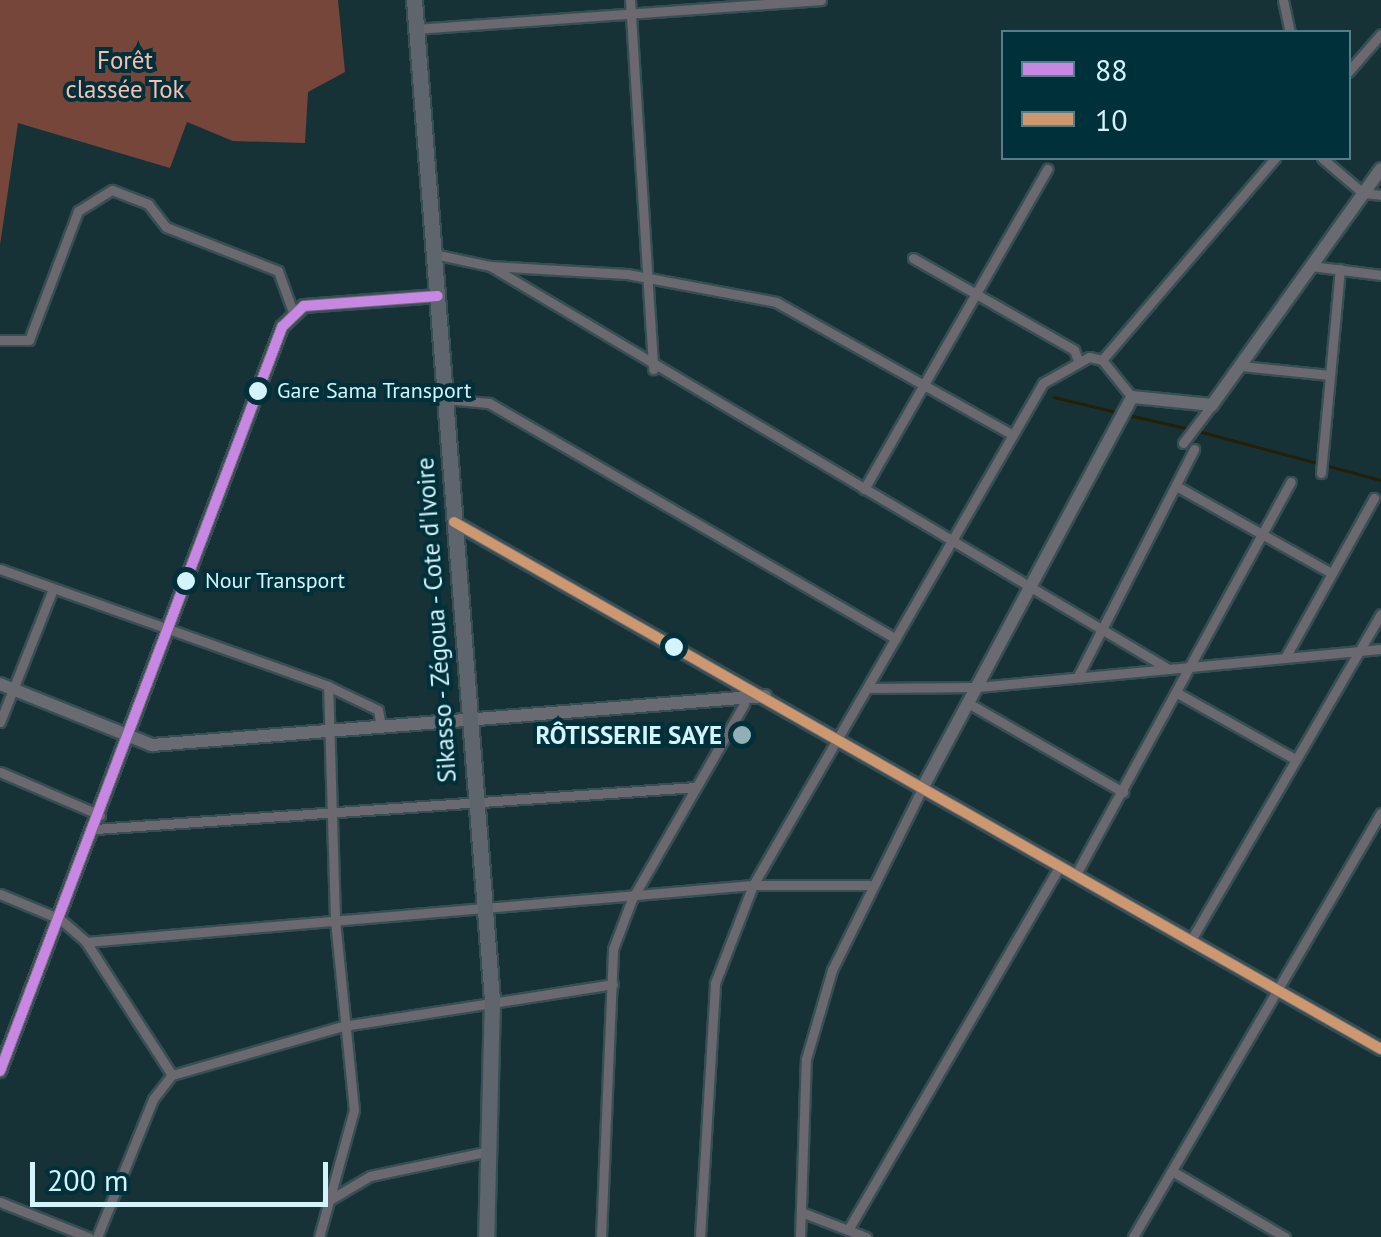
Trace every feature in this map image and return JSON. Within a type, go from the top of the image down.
[{"type":"highway","name":"Sikasso - Zégoua - Cote d'Ivoire","points":[[414,0],[492,999],[493,1151],[486,1237]]},
{"type":"street","points":[[416,29],[630,6],[822,0]]},
{"type":"street","points":[[1283,0],[1292,30]]},
{"type":"street","points":[[630,6],[653,368]]},
{"type":"street","points":[[1351,69],[1381,34]]},
{"type":"street","points":[[700,1237],[714,983],[753,885],[1043,383],[1078,360],[1102,360],[1273,160]]},
{"type":"street","points":[[1324,160],[1363,192],[1381,195]]},
{"type":"street","points":[[1184,443],[1381,168]]},
{"type":"street","points":[[864,489],[1047,169]]},
{"type":"street","points":[[0,340],[29,340],[78,211],[112,190],[148,204],[166,227],[278,270],[293,312],[163,628],[98,822],[0,1069]]},
{"type":"street","points":[[434,254],[490,266],[522,262],[648,278],[776,302],[927,383],[1011,434]]},
{"type":"street","points":[[913,258],[978,293],[1078,360]]},
{"type":"street","points":[[490,266],[653,368],[1167,668]]},
{"type":"street","points":[[1311,266],[1381,275]]},
{"type":"street","points":[[1321,473],[1340,270]]},
{"type":"street","points":[[293,312],[438,296]]},
{"type":"street","points":[[1102,360],[1132,397],[1212,405]]},
{"type":"street","points":[[1242,366],[1330,375]]},
{"type":"street","points":[[800,1237],[806,1059],[869,885],[1034,587],[1132,397]]},
{"type":"street","points":[[445,399],[490,403],[896,639]]},
{"type":"street","points":[[1078,676],[1178,487],[1194,449]]},
{"type":"street","points":[[1076,874],[1195,668],[1291,482]]},
{"type":"street","points":[[1178,487],[1331,573]]},
{"type":"street","points":[[1286,656],[1374,498]]},
{"type":"street","points":[[454,522],[1381,1049]]},
{"type":"street","points":[[0,569],[328,686],[378,710],[382,727]]},
{"type":"street","points":[[0,722],[7,686],[52,588]]},
{"type":"street","points":[[1191,940],[1381,614]]},
{"type":"street","points":[[868,688],[978,687],[1381,649]]},
{"type":"street","points":[[7,686],[152,745],[744,704],[764,696]]},
{"type":"street","points":[[319,1237],[354,1110],[334,918],[328,686]]},
{"type":"street","points":[[1179,694],[1295,759]]},
{"type":"street","points":[[968,703],[1123,792]]},
{"type":"street","points":[[601,1237],[613,948],[632,899],[744,704]]},
{"type":"street","points":[[0,772],[98,822],[332,812],[696,787]]},
{"type":"street","points":[[1133,1237],[1381,813]]},
{"type":"street","points":[[849,1228],[1060,865]]},
{"type":"street","points":[[86,942],[334,918],[632,899],[753,885],[869,885]]},
{"type":"street","points":[[0,894],[60,919],[86,942],[172,1075]]},
{"type":"street","points":[[97,1237],[153,1099],[172,1075],[344,1026],[492,999],[613,984]]},
{"type":"street","points":[[330,1200],[370,1176],[493,1151]]},
{"type":"street","points":[[1172,1171],[1286,1237]]},
{"type":"street","points":[[0,1202],[88,1237]]},
{"type":"street","points":[[801,1212],[866,1237]]},
{"type":"green space","name":"Forêt classée Tok","points":[[0,0],[338,0],[345,72],[308,92],[305,143],[233,141],[187,122],[170,168],[18,123],[0,245]]},
{"type":"waterway","points":[[1054,397],[1116,412]]},
{"type":"waterway","points":[[1133,416],[1190,429]]},
{"type":"waterway","points":[[1198,431],[1381,480]]},
{"type":"transit line","name":"88","points":[[0,1071],[282,327],[304,306],[438,296]]},
{"type":"transit line","name":"10","points":[[454,522],[1381,1049]]},
{"type":"place","name":"Gare Sama Transport","points":[[258,391]]},
{"type":"place","name":"Nour Transport","points":[[186,581]]},
{"type":"place","name":"RÔTISSERIE SAYE","points":[[742,735]]}]
